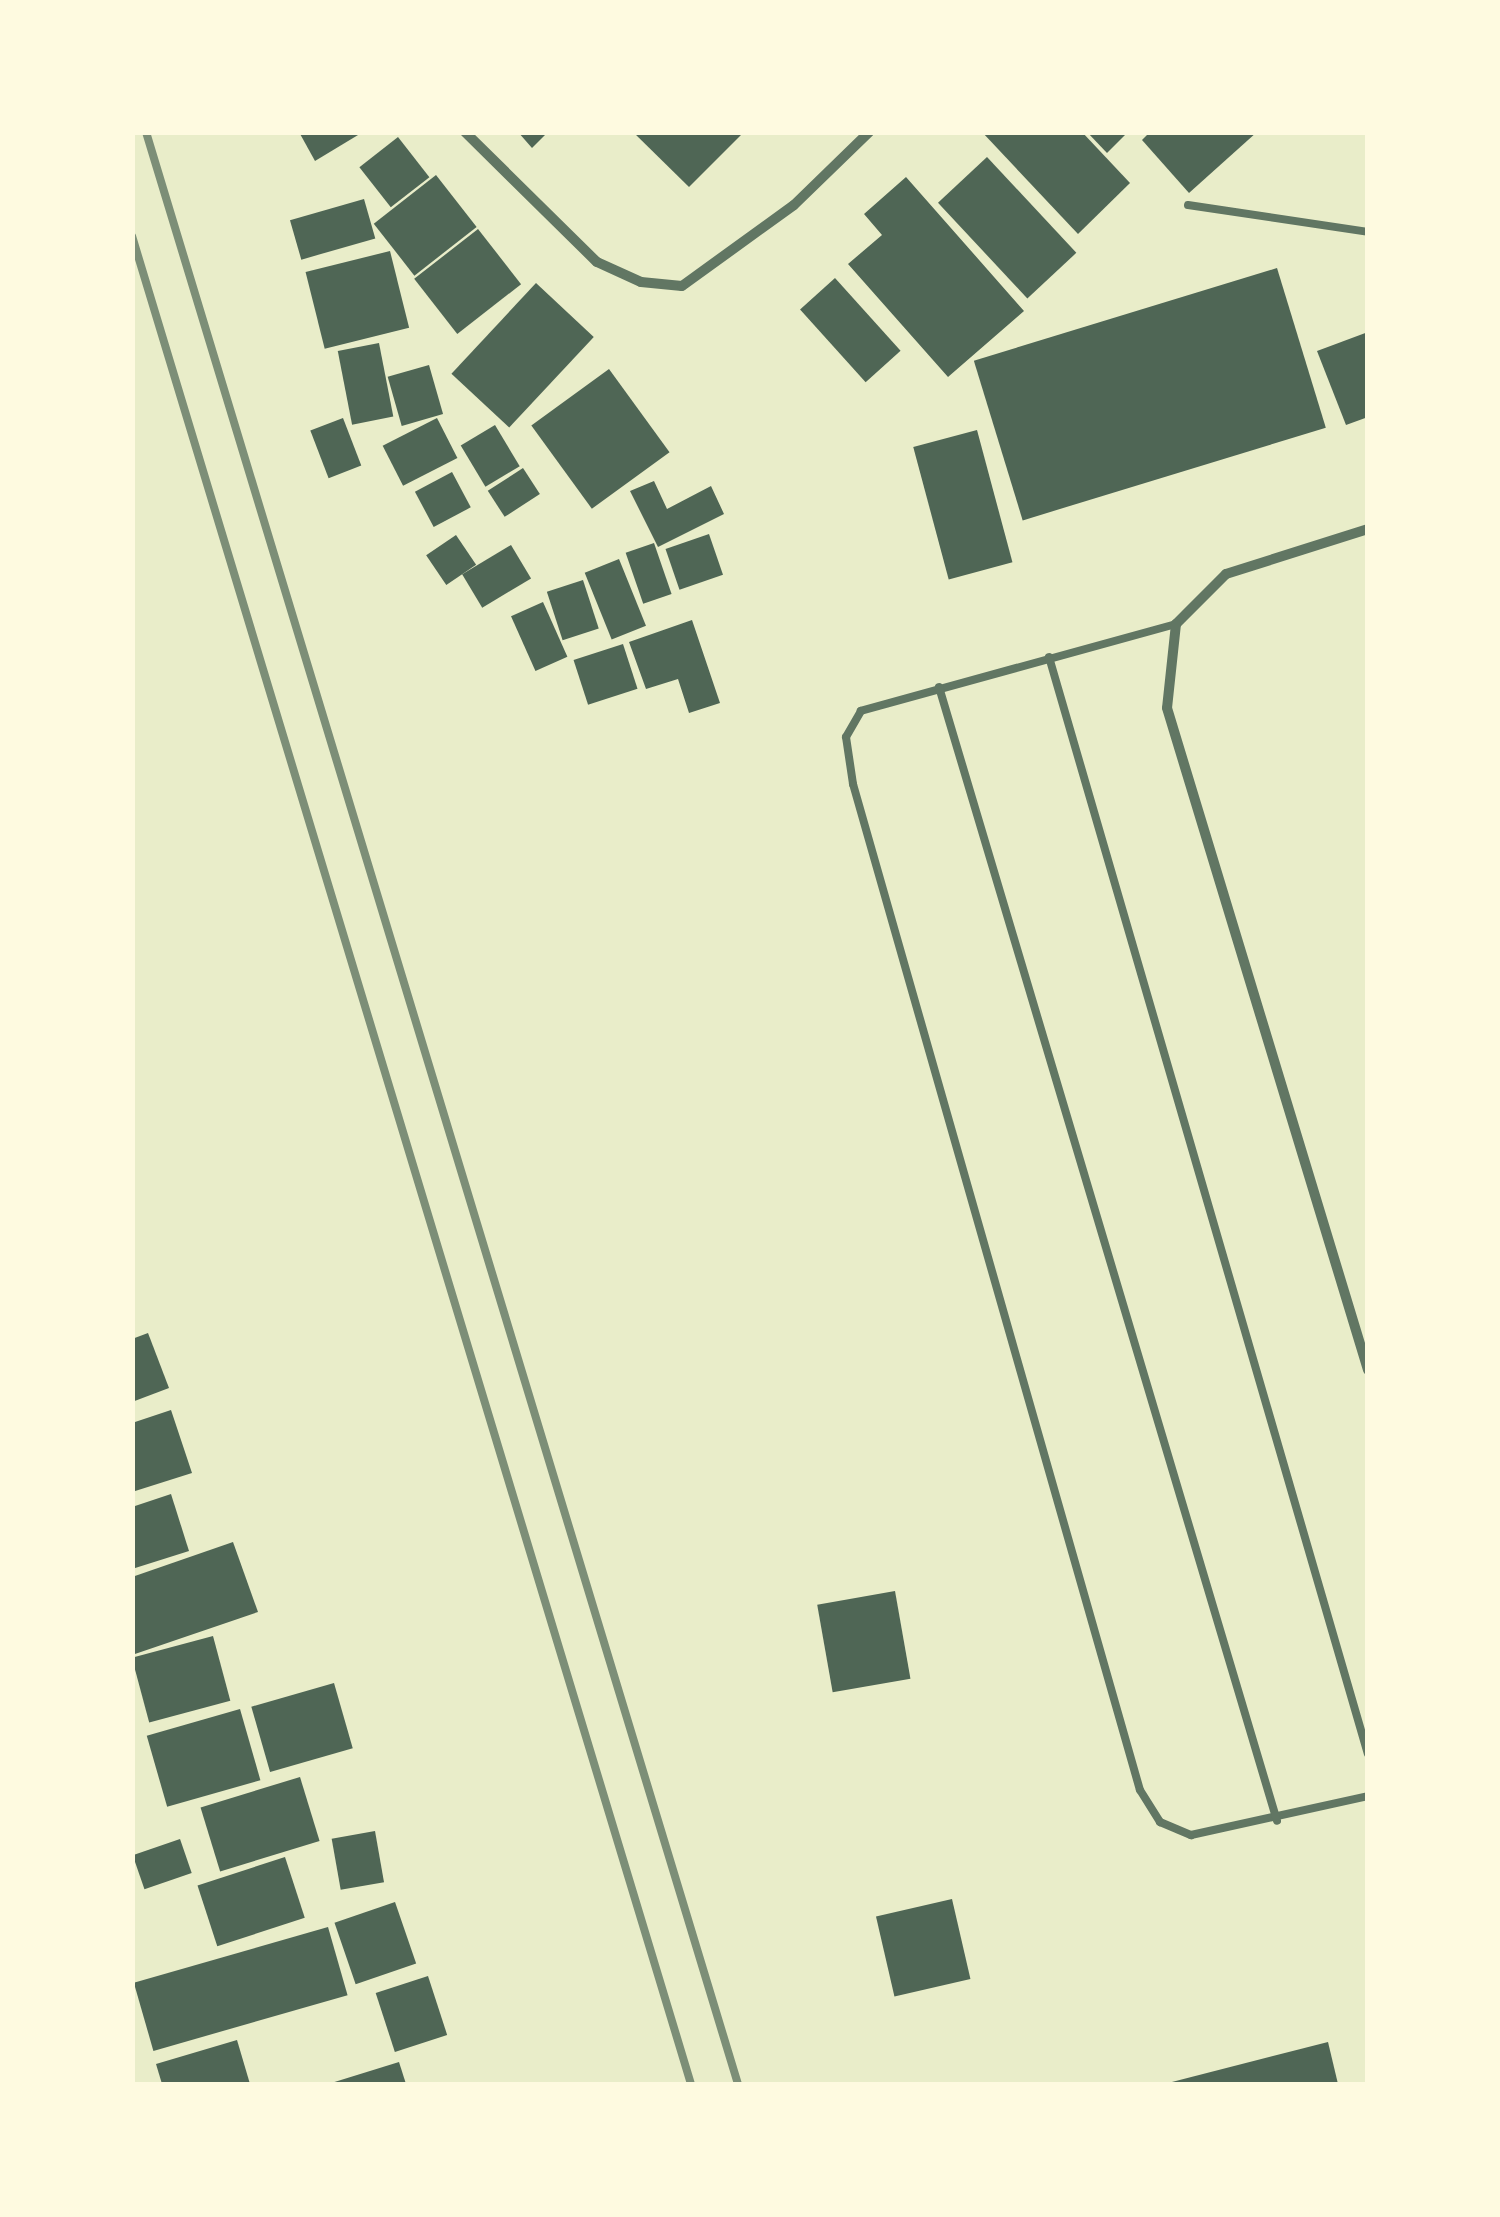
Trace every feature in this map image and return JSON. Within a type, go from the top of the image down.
[{"type":"street","points":[[466,132],[597,262],[641,282],[682,286],[794,205],[869,132]]},
{"type":"street","points":[[1368,528],[1226,574],[1176,624],[1166,708],[1368,1370]]},
{"type":"lane","points":[[1188,205],[1368,232]]},
{"type":"lane","points":[[1176,624],[862,710],[846,737],[852,784],[1140,1790],[1160,1822],[1191,1835],[1277,1821],[1368,1796]]},
{"type":"lane","points":[[1049,658],[1368,1754]]},
{"type":"lane","points":[[939,687],[1277,1821]]},
{"type":"building","points":[[299,132],[363,132],[315,161]]},
{"type":"building","points":[[518,132],[548,132],[532,148]]},
{"type":"building","points":[[633,132],[744,132],[689,187]]},
{"type":"building","points":[[982,132],[1082,132],[1130,183],[1078,234]]},
{"type":"building","points":[[1087,132],[1128,132],[1107,153]]},
{"type":"building","points":[[1150,132],[1257,132],[1189,193],[1142,140]]},
{"type":"building","points":[[398,137],[429,177],[391,207],[359,167]]},
{"type":"building","points":[[987,157],[1076,253],[1027,299],[938,203]]},
{"type":"building","points":[[436,175],[477,227],[414,276],[374,224]]},
{"type":"building","points":[[906,177],[1024,311],[948,377],[848,264],[882,235],[864,214]]},
{"type":"building","points":[[364,199],[375,238],[301,260],[290,220]]},
{"type":"building","points":[[478,229],[521,284],[457,334],[414,279]]},
{"type":"building","points":[[390,251],[409,328],[325,349],[306,272]]},
{"type":"building","points":[[1277,268],[1326,428],[1023,520],[974,361]]},
{"type":"building","points":[[835,278],[901,351],[866,382],[800,309]]},
{"type":"building","points":[[536,283],[594,337],[509,428],[451,374]]},
{"type":"building","points":[[1368,332],[1368,417],[1346,425],[1317,351]]},
{"type":"building","points":[[379,343],[393,417],[352,425],[338,351]]},
{"type":"building","points":[[429,365],[443,414],[402,426],[388,377]]},
{"type":"building","points":[[609,369],[670,452],[592,509],[531,425]]},
{"type":"building","points":[[343,418],[361,466],[329,478],[310,431]]},
{"type":"building","points":[[437,418],[457,458],[403,486],[383,446]]},
{"type":"building","points":[[495,425],[520,466],[485,487],[461,446]]},
{"type":"building","points":[[977,430],[1012,562],[949,579],[913,447]]},
{"type":"building","points":[[523,468],[540,494],[505,517],[488,491]]},
{"type":"building","points":[[452,472],[471,507],[434,527],[415,492]]},
{"type":"building","points":[[654,481],[667,509],[711,486],[724,514],[658,547],[630,491]]},
{"type":"building","points":[[709,534],[723,575],[680,590],[666,549]]},
{"type":"building","points":[[456,535],[476,565],[446,585],[426,555]]},
{"type":"building","points":[[654,543],[672,594],[643,604],[626,553]]},
{"type":"building","points":[[511,545],[531,578],[482,608],[462,574]]},
{"type":"building","points":[[619,559],[646,626],[612,640],[585,573]]},
{"type":"building","points":[[583,580],[599,629],[563,640],[547,592]]},
{"type":"building","points":[[543,602],[567,657],[535,671],[511,616]]},
{"type":"building","points":[[692,620],[720,703],[689,713],[678,679],[646,689],[629,642]]},
{"type":"building","points":[[623,644],[638,689],[588,705],[574,660]]},
{"type":"building","points":[[148,1333],[169,1388],[132,1402],[132,1339]]},
{"type":"building","points":[[171,1410],[192,1473],[132,1492],[132,1423]]},
{"type":"building","points":[[171,1494],[189,1551],[132,1569],[132,1507]]},
{"type":"building","points":[[233,1542],[258,1612],[132,1655],[132,1577]]},
{"type":"building","points":[[895,1591],[910,1679],[833,1692],[817,1605]]},
{"type":"building","points":[[213,1636],[230,1701],[149,1722],[132,1658]]},
{"type":"building","points":[[334,1683],[353,1748],[270,1772],[251,1707]]},
{"type":"building","points":[[240,1709],[260,1780],[167,1807],[147,1736]]},
{"type":"building","points":[[300,1777],[320,1841],[220,1871],[201,1807]]},
{"type":"building","points":[[375,1831],[384,1882],[341,1890],[332,1839]]},
{"type":"building","points":[[180,1839],[192,1873],[144,1889],[133,1855]]},
{"type":"building","points":[[285,1857],[305,1918],[217,1946],[198,1885]]},
{"type":"building","points":[[952,1899],[970,1979],[894,1996],[876,1917]]},
{"type":"building","points":[[395,1902],[416,1963],[356,1984],[334,1923]]},
{"type":"building","points":[[328,1927],[348,1995],[153,2051],[134,1983]]},
{"type":"building","points":[[428,1976],[447,2035],[395,2052],[376,1993]]},
{"type":"building","points":[[237,2040],[250,2084],[162,2084],[156,2064]]},
{"type":"building","points":[[1328,2042],[1338,2084],[1168,2083]]},
{"type":"building","points":[[399,2062],[406,2084],[328,2084]]},
{"type":"railway","points":[[146,132],[738,2084]]},
{"type":"railway","points":[[132,236],[691,2084]]}]
